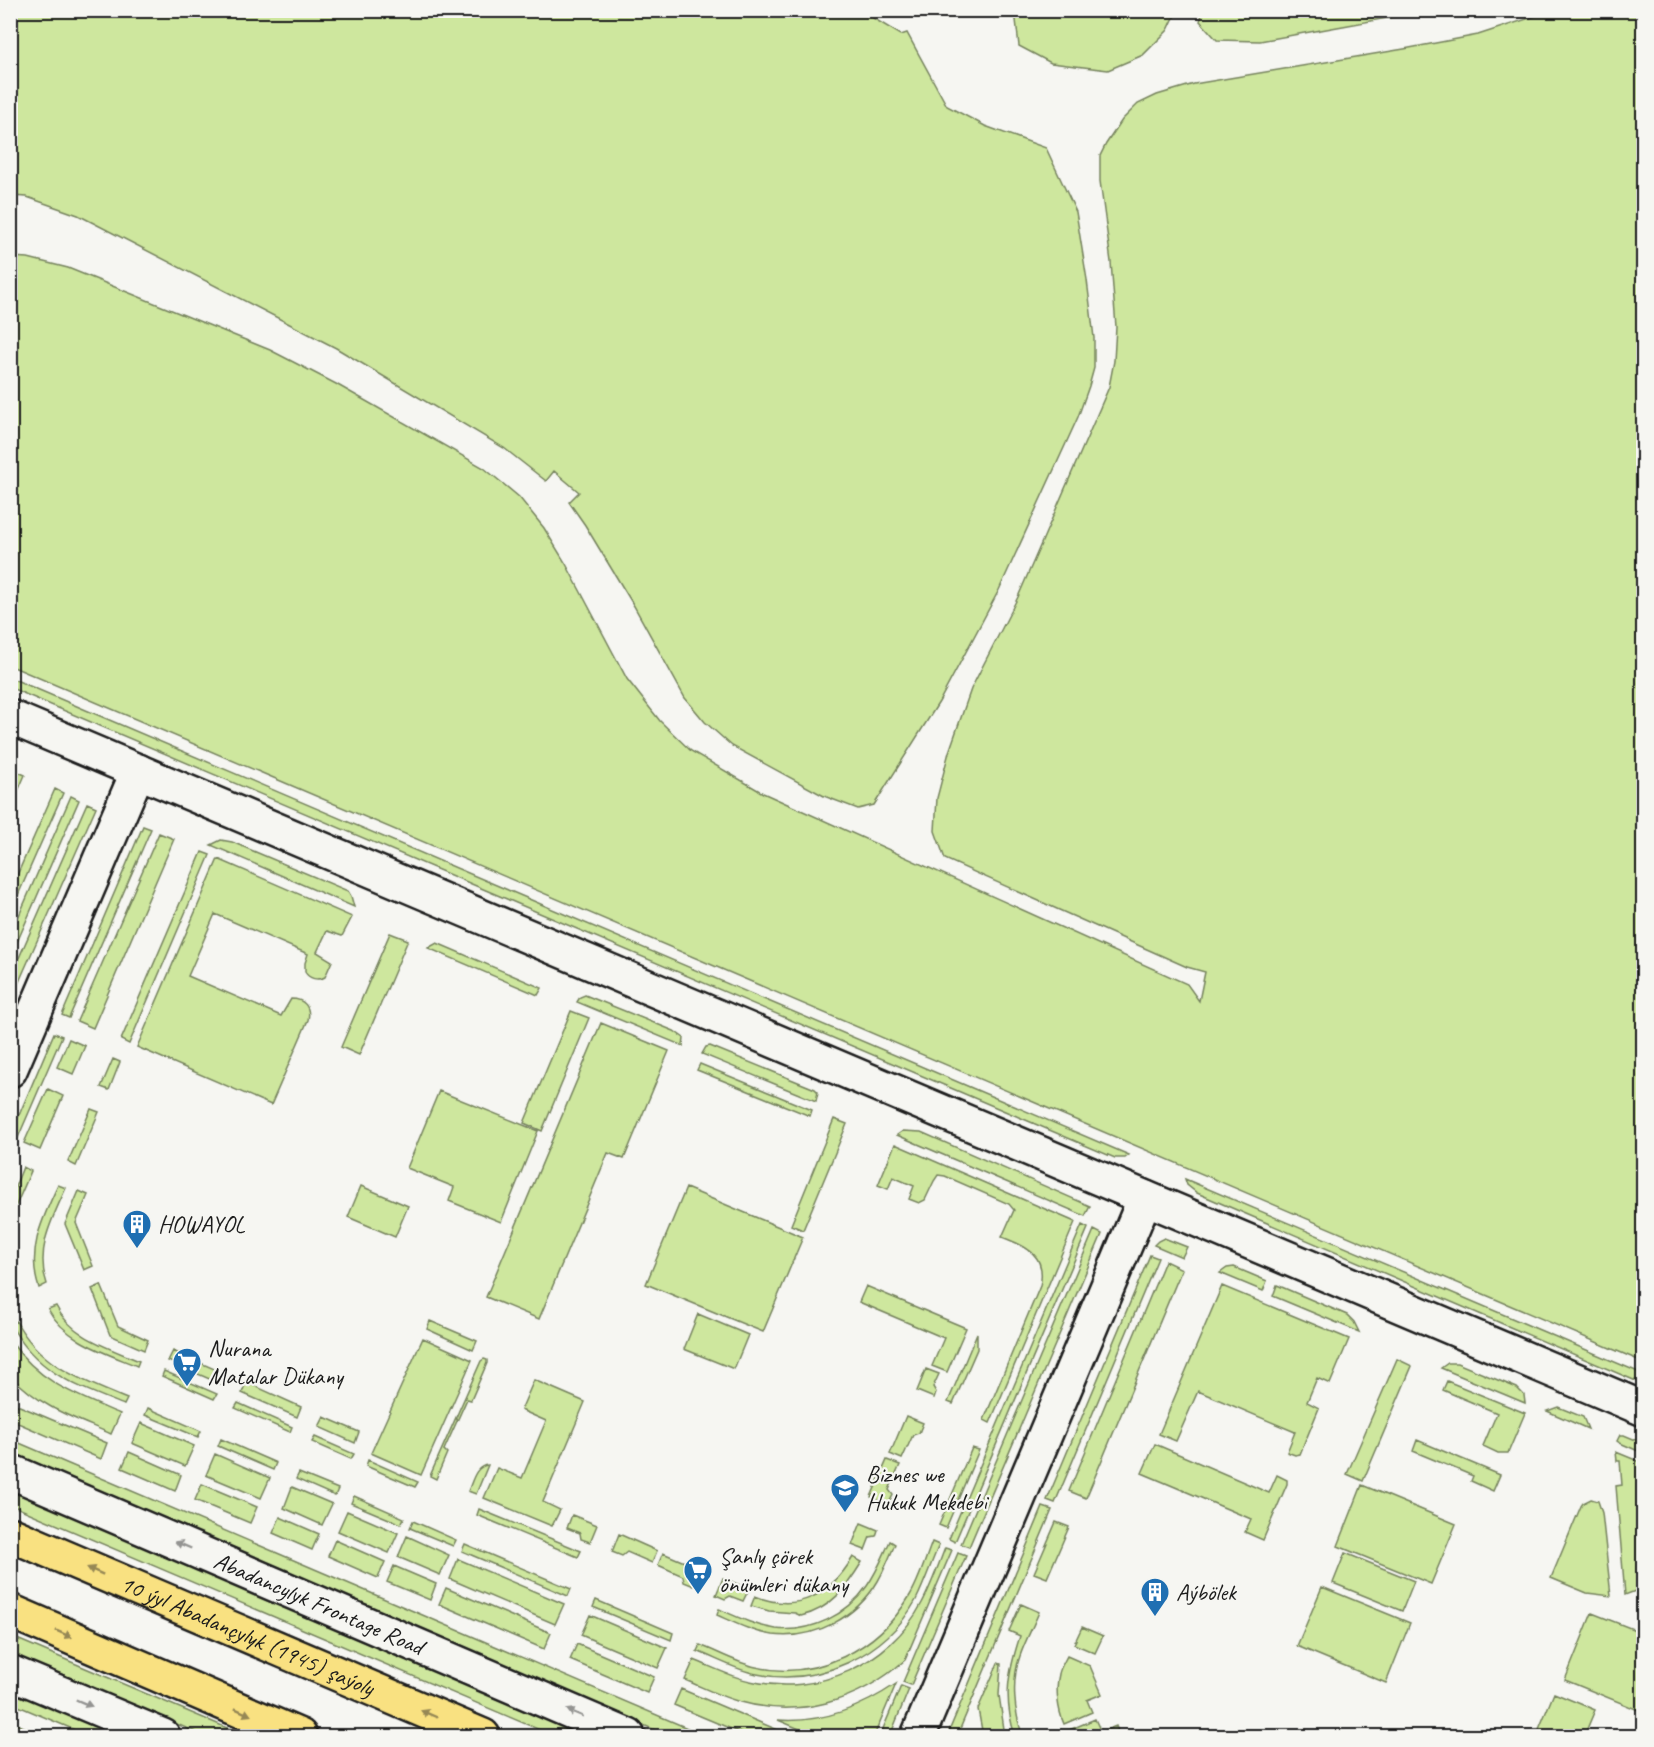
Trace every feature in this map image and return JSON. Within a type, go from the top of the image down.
[{"type":"main road","name":"10 ýyl Abadançylyk (1945) şaýoly","points":[[10,1534],[483,1737]]},
{"type":"main road","points":[[10,1611],[300,1737]]},
{"type":"street","points":[[10,717],[1644,1409]]},
{"type":"street","points":[[10,1070],[138,771]]},
{"type":"street","points":[[918,1737],[1145,1198]]},
{"type":"street","name":"Abadancylyk Frontage Road","points":[[10,1471],[628,1737]]},
{"type":"street","points":[[10,1672],[163,1737]]},
{"type":"green space","points":[[11,10],[874,11],[873,18],[901,35],[907,33],[947,106],[985,126],[1046,148],[1076,212],[1094,338],[1094,368],[1078,417],[999,590],[939,702],[874,805],[858,809],[824,796],[732,746],[705,722],[685,698],[634,606],[569,502],[579,492],[554,471],[546,481],[504,448],[336,348],[78,215],[27,197],[11,196]]},
{"type":"green space","points":[[1015,10],[1177,11],[1168,30],[1143,55],[1108,70],[1051,63],[1019,46]]},
{"type":"green space","points":[[1203,10],[1418,11],[1260,41],[1217,40],[1200,21]]},
{"type":"green space","points":[[1551,11],[1643,11],[1643,1362],[11,666],[11,257],[28,258],[68,268],[270,350],[336,384],[484,468],[519,497],[544,528],[566,564],[627,679],[660,721],[691,751],[763,793],[1187,984],[1199,1001],[1205,972],[1187,967],[945,859],[935,831],[937,798],[949,752],[971,689],[1018,597],[1109,387],[1114,361],[1116,327],[1111,262],[1100,181],[1100,156],[1122,120],[1138,104],[1157,95],[1194,84],[1478,35]]},
{"type":"green space","points":[[11,678],[1129,1155],[1125,1158],[1115,1158],[11,688]]},
{"type":"green space","points":[[11,769],[25,775],[15,798],[11,800]]},
{"type":"green space","points":[[55,789],[63,793],[11,911],[11,889]]},
{"type":"green space","points":[[71,796],[79,800],[11,956],[11,934]]},
{"type":"green space","points":[[87,803],[96,807],[11,1000],[11,976]]},
{"type":"green space","points":[[143,826],[151,829],[69,1018],[62,1015]]},
{"type":"green space","points":[[159,833],[174,839],[93,1028],[77,1021]]},
{"type":"green space","points":[[221,840],[232,842],[348,891],[354,907],[211,845]]},
{"type":"green space","points":[[202,852],[210,855],[129,1044],[121,1040]]},
{"type":"green space","points":[[218,859],[352,917],[342,936],[327,931],[317,952],[332,961],[325,977],[317,979],[311,978],[305,972],[308,954],[215,914],[188,976],[281,1016],[291,999],[300,1000],[306,1005],[308,1020],[271,1105],[137,1047]]},
{"type":"green space","points":[[390,933],[408,940],[359,1055],[341,1047]]},
{"type":"green space","points":[[437,943],[542,988],[538,995],[428,948]]},
{"type":"green space","points":[[585,995],[674,1031],[684,1038],[683,1046],[577,1002]]},
{"type":"green space","points":[[571,1011],[589,1018],[542,1131],[524,1123]]},
{"type":"green space","points":[[601,1023],[669,1051],[624,1159],[608,1153],[539,1319],[486,1297]]},
{"type":"green space","points":[[54,1033],[62,1036],[17,1140],[11,1137],[11,1134]]},
{"type":"green space","points":[[69,1039],[85,1046],[73,1074],[57,1067]]},
{"type":"green space","points":[[710,1046],[815,1089],[818,1092],[816,1101],[702,1054],[706,1047]]},
{"type":"green space","points":[[113,1059],[120,1062],[109,1090],[101,1087]]},
{"type":"green space","points":[[700,1064],[812,1110],[810,1116],[697,1070]]},
{"type":"green space","points":[[48,1089],[63,1096],[40,1150],[24,1143]]},
{"type":"green space","points":[[439,1091],[538,1131],[501,1222],[449,1201],[454,1187],[407,1168]]},
{"type":"green space","points":[[91,1109],[99,1112],[76,1166],[68,1162]]},
{"type":"green space","points":[[834,1119],[847,1124],[803,1230],[791,1225]]},
{"type":"green space","points":[[903,1131],[921,1132],[1090,1206],[1085,1216],[897,1135]]},
{"type":"green space","points":[[895,1144],[1075,1222],[990,1423],[984,1420],[1040,1286],[1041,1267],[1038,1260],[1027,1249],[1002,1237],[1014,1210],[1009,1204],[945,1176],[938,1175],[925,1200],[919,1203],[909,1199],[914,1186],[893,1177],[888,1189],[878,1185]]},
{"type":"green space","points":[[23,1167],[31,1171],[14,1210],[11,1209],[11,1197]]},
{"type":"green space","points":[[1185,1179],[1643,1374],[1643,1384],[1197,1193],[1187,1185]]},
{"type":"green space","points":[[58,1185],[66,1188],[51,1223],[44,1247],[43,1259],[47,1284],[39,1288],[35,1274],[35,1247],[42,1222]]},
{"type":"green space","points":[[361,1186],[408,1206],[395,1237],[348,1217]]},
{"type":"green space","points":[[686,1188],[803,1237],[763,1332],[646,1284]]},
{"type":"green space","points":[[79,1191],[88,1195],[76,1223],[93,1266],[84,1270],[65,1224]]},
{"type":"green space","points":[[1082,1225],[1088,1228],[955,1542],[949,1539]]},
{"type":"green space","points":[[1094,1230],[1102,1234],[969,1547],[961,1544]]},
{"type":"green space","points":[[1164,1238],[1187,1247],[1182,1257],[1154,1245]]},
{"type":"green space","points":[[1150,1255],[1158,1258],[1055,1503],[1047,1500]]},
{"type":"green space","points":[[1165,1261],[1182,1269],[1086,1498],[1069,1491]]},
{"type":"green space","points":[[1234,1267],[1267,1281],[1263,1291],[1220,1273],[1227,1268]]},
{"type":"green space","points":[[101,1285],[118,1326],[148,1340],[144,1350],[110,1335],[92,1289]]},
{"type":"green space","points":[[1277,1285],[1347,1315],[1359,1332],[1273,1296]]},
{"type":"green space","points":[[866,1286],[966,1328],[947,1372],[932,1366],[944,1338],[859,1302]]},
{"type":"green space","points":[[1222,1286],[1349,1339],[1330,1384],[1317,1378],[1307,1402],[1319,1408],[1300,1454],[1287,1452],[1295,1432],[1198,1391],[1176,1441],[1159,1434]]},
{"type":"green space","points":[[56,1306],[71,1326],[81,1334],[139,1361],[137,1366],[75,1338],[55,1320],[48,1309]]},
{"type":"green space","points":[[698,1314],[748,1335],[734,1369],[684,1349]]},
{"type":"green space","points":[[16,1321],[26,1337],[50,1361],[79,1378],[127,1399],[124,1405],[74,1384],[46,1366],[21,1341],[11,1325]]},
{"type":"green space","points":[[430,1321],[477,1341],[473,1350],[427,1329]]},
{"type":"green space","points":[[977,1333],[977,1349],[953,1404],[948,1402]]},
{"type":"green space","points":[[423,1338],[472,1360],[421,1475],[371,1453]]},
{"type":"green space","points":[[11,1342],[47,1378],[73,1394],[120,1414],[111,1434],[58,1411],[34,1396],[11,1376]]},
{"type":"green space","points":[[173,1351],[226,1374],[221,1384],[168,1361]]},
{"type":"green space","points":[[484,1359],[487,1363],[471,1400],[467,1399],[444,1450],[447,1453],[436,1479],[430,1476],[481,1361]]},
{"type":"green space","points":[[1397,1359],[1412,1366],[1363,1481],[1347,1474]]},
{"type":"green space","points":[[1448,1363],[1457,1363],[1517,1388],[1524,1395],[1525,1403],[1441,1368]]},
{"type":"green space","points":[[926,1369],[939,1374],[933,1387],[936,1392],[934,1398],[917,1391]]},
{"type":"green space","points":[[164,1371],[217,1394],[214,1399],[162,1376]]},
{"type":"green space","points":[[534,1380],[585,1402],[543,1502],[560,1510],[552,1526],[484,1498],[497,1468],[522,1478],[546,1421],[521,1410]]},
{"type":"green space","points":[[1447,1381],[1525,1413],[1508,1453],[1498,1453],[1483,1446],[1497,1413],[1443,1390]]},
{"type":"green space","points":[[246,1382],[301,1407],[297,1417],[242,1393]]},
{"type":"green space","points":[[10,1402],[107,1443],[101,1459],[11,1420]]},
{"type":"green space","points":[[238,1403],[292,1427],[290,1432],[235,1408]]},
{"type":"green space","points":[[1558,1407],[1583,1417],[1588,1429],[1547,1411]]},
{"type":"green space","points":[[148,1408],[201,1431],[198,1437],[145,1415]]},
{"type":"green space","points":[[906,1416],[923,1423],[919,1433],[913,1435],[902,1459],[890,1454]]},
{"type":"green space","points":[[324,1417],[359,1432],[355,1443],[319,1427]]},
{"type":"green space","points":[[141,1423],[194,1446],[185,1466],[132,1443]]},
{"type":"green space","points":[[1620,1435],[1643,1443],[1643,1453],[1617,1441]]},
{"type":"green space","points":[[315,1437],[354,1454],[351,1459],[312,1442]]},
{"type":"green space","points":[[10,1439],[706,1736],[669,1736],[11,1454]]},
{"type":"green space","points":[[221,1439],[276,1463],[273,1470],[218,1446]]},
{"type":"green space","points":[[1417,1440],[1500,1475],[1493,1491],[1471,1481],[1473,1476],[1413,1451]]},
{"type":"green space","points":[[1155,1444],[1269,1493],[1277,1475],[1287,1480],[1263,1540],[1245,1532],[1251,1519],[1142,1473]]},
{"type":"green space","points":[[972,1448],[979,1450],[946,1528],[939,1525]]},
{"type":"green space","points":[[129,1452],[181,1475],[175,1491],[122,1468]]},
{"type":"green space","points":[[1616,1452],[1643,1463],[1643,1588],[1625,1595],[1616,1486],[1622,1485],[1620,1461],[1617,1461]]},
{"type":"green space","points":[[215,1454],[270,1478],[261,1498],[206,1475]]},
{"type":"green space","points":[[368,1460],[418,1482],[415,1487],[366,1466]]},
{"type":"green space","points":[[887,1460],[900,1465],[889,1490],[893,1495],[888,1505],[871,1497]]},
{"type":"green space","points":[[488,1465],[476,1494],[468,1491],[477,1471]]},
{"type":"green space","points":[[299,1473],[338,1489],[335,1496],[296,1479]]},
{"type":"green space","points":[[202,1484],[257,1507],[250,1523],[195,1500]]},
{"type":"green space","points":[[1362,1485],[1456,1524],[1431,1584],[1338,1546]]},
{"type":"green space","points":[[292,1487],[332,1504],[322,1525],[284,1508]]},
{"type":"green space","points":[[10,1488],[592,1736],[554,1736],[11,1505]]},
{"type":"green space","points":[[354,1496],[404,1518],[401,1524],[351,1503]]},
{"type":"green space","points":[[1591,1499],[1598,1501],[1602,1513],[1611,1596],[1587,1593],[1551,1578],[1581,1506]]},
{"type":"green space","points":[[1043,1507],[1052,1510],[957,1736],[947,1736]]},
{"type":"green space","points":[[479,1509],[581,1551],[578,1557],[477,1515]]},
{"type":"green space","points":[[347,1511],[398,1533],[389,1553],[338,1531]]},
{"type":"green space","points":[[572,1515],[597,1525],[590,1542],[581,1539],[580,1533],[567,1528]]},
{"type":"green space","points":[[280,1517],[319,1534],[312,1550],[273,1533]]},
{"type":"green space","points":[[413,1521],[456,1540],[453,1546],[410,1528]]},
{"type":"green space","points":[[1056,1522],[1069,1527],[1047,1578],[1034,1573]]},
{"type":"green space","points":[[861,1523],[878,1530],[876,1536],[870,1537],[865,1550],[852,1545]]},
{"type":"green space","points":[[619,1534],[657,1551],[652,1563],[627,1552],[622,1556],[612,1552]]},
{"type":"green space","points":[[407,1536],[449,1555],[440,1575],[398,1557]]},
{"type":"green space","points":[[335,1540],[385,1562],[378,1578],[328,1556]]},
{"type":"green space","points":[[890,1541],[895,1544],[881,1576],[869,1594],[847,1615],[819,1630],[789,1636],[766,1634],[717,1615],[719,1609],[776,1629],[802,1628],[827,1620],[849,1606],[867,1586]]},
{"type":"green space","points":[[932,1542],[939,1545],[916,1600],[903,1620],[887,1637],[848,1663],[803,1676],[780,1677],[742,1670],[697,1651],[700,1645],[749,1665],[779,1670],[823,1665],[843,1657],[863,1646],[896,1616],[916,1584]]},
{"type":"green space","points":[[465,1544],[571,1589],[568,1596],[462,1551]]},
{"type":"green space","points":[[945,1548],[952,1550],[905,1660],[868,1687],[826,1703],[782,1708],[737,1701],[685,1680],[694,1660],[743,1679],[775,1685],[801,1684],[849,1671],[871,1659],[908,1625],[922,1603]]},
{"type":"green space","points":[[663,1553],[701,1569],[694,1586],[684,1582],[683,1576],[658,1565]]},
{"type":"green space","points":[[958,1553],[966,1556],[911,1685],[903,1682]]},
{"type":"green space","points":[[1345,1553],[1414,1581],[1402,1611],[1333,1583]]},
{"type":"green space","points":[[853,1557],[862,1562],[844,1589],[829,1603],[812,1613],[801,1616],[751,1606],[755,1596],[785,1603],[812,1597],[834,1581]]},
{"type":"green space","points":[[458,1559],[564,1604],[555,1624],[450,1579]]},
{"type":"green space","points":[[394,1566],[436,1584],[430,1600],[387,1582]]},
{"type":"green space","points":[[723,1578],[749,1589],[743,1601],[730,1596],[725,1599],[716,1595]]},
{"type":"green space","points":[[1322,1587],[1410,1623],[1386,1683],[1297,1646]]},
{"type":"green space","points":[[446,1588],[551,1633],[544,1649],[439,1604]]},
{"type":"green space","points":[[596,1600],[673,1633],[671,1640],[593,1607]]},
{"type":"green space","points":[[1021,1604],[1039,1612],[1024,1645],[1015,1676],[1017,1717],[1023,1736],[1015,1736],[1009,1710],[1008,1686],[1020,1636],[1009,1631]]},
{"type":"green space","points":[[1592,1613],[1643,1633],[1643,1712],[1565,1680]]},
{"type":"green space","points":[[590,1615],[667,1648],[658,1668],[581,1635]]},
{"type":"green space","points":[[1082,1627],[1103,1636],[1095,1653],[1074,1644]]},
{"type":"green space","points":[[10,1636],[246,1736],[205,1736],[11,1654]]},
{"type":"green space","points":[[577,1644],[654,1677],[647,1693],[570,1660]]},
{"type":"green space","points":[[1067,1656],[1090,1666],[1102,1694],[1087,1700],[1092,1712],[1064,1724],[1057,1686]]},
{"type":"green space","points":[[998,1663],[1001,1664],[999,1695],[1005,1736],[983,1736],[978,1709]]},
{"type":"green space","points":[[896,1684],[874,1736],[816,1736],[778,1720],[810,1719],[840,1712],[883,1693]]},
{"type":"green space","points":[[901,1686],[909,1689],[890,1736],[880,1736]]},
{"type":"green space","points":[[10,1687],[127,1736],[89,1736],[11,1703]]},
{"type":"green space","points":[[681,1689],[792,1736],[748,1736],[674,1705]]},
{"type":"green space","points":[[1554,1693],[1595,1710],[1584,1736],[1558,1736],[1539,1729]]},
{"type":"green space","points":[[1095,1719],[1101,1732],[1116,1726],[1120,1736],[1069,1736],[1067,1731]]},
{"type":"green space","points":[[14,1723],[45,1736],[11,1735]]},
{"type":"place","name":"HOWAYOL","points":[[137,1250]]},
{"type":"place","name":"Nurana Matalar Dükany","points":[[187,1388]]},
{"type":"place","name":"Biznes we Hukuk Mekdebi","points":[[845,1514]]},
{"type":"place","name":"Şanly çörek önümleri dükany","points":[[698,1596]]},
{"type":"place","name":"Aýbölek","points":[[1155,1618]]}]
